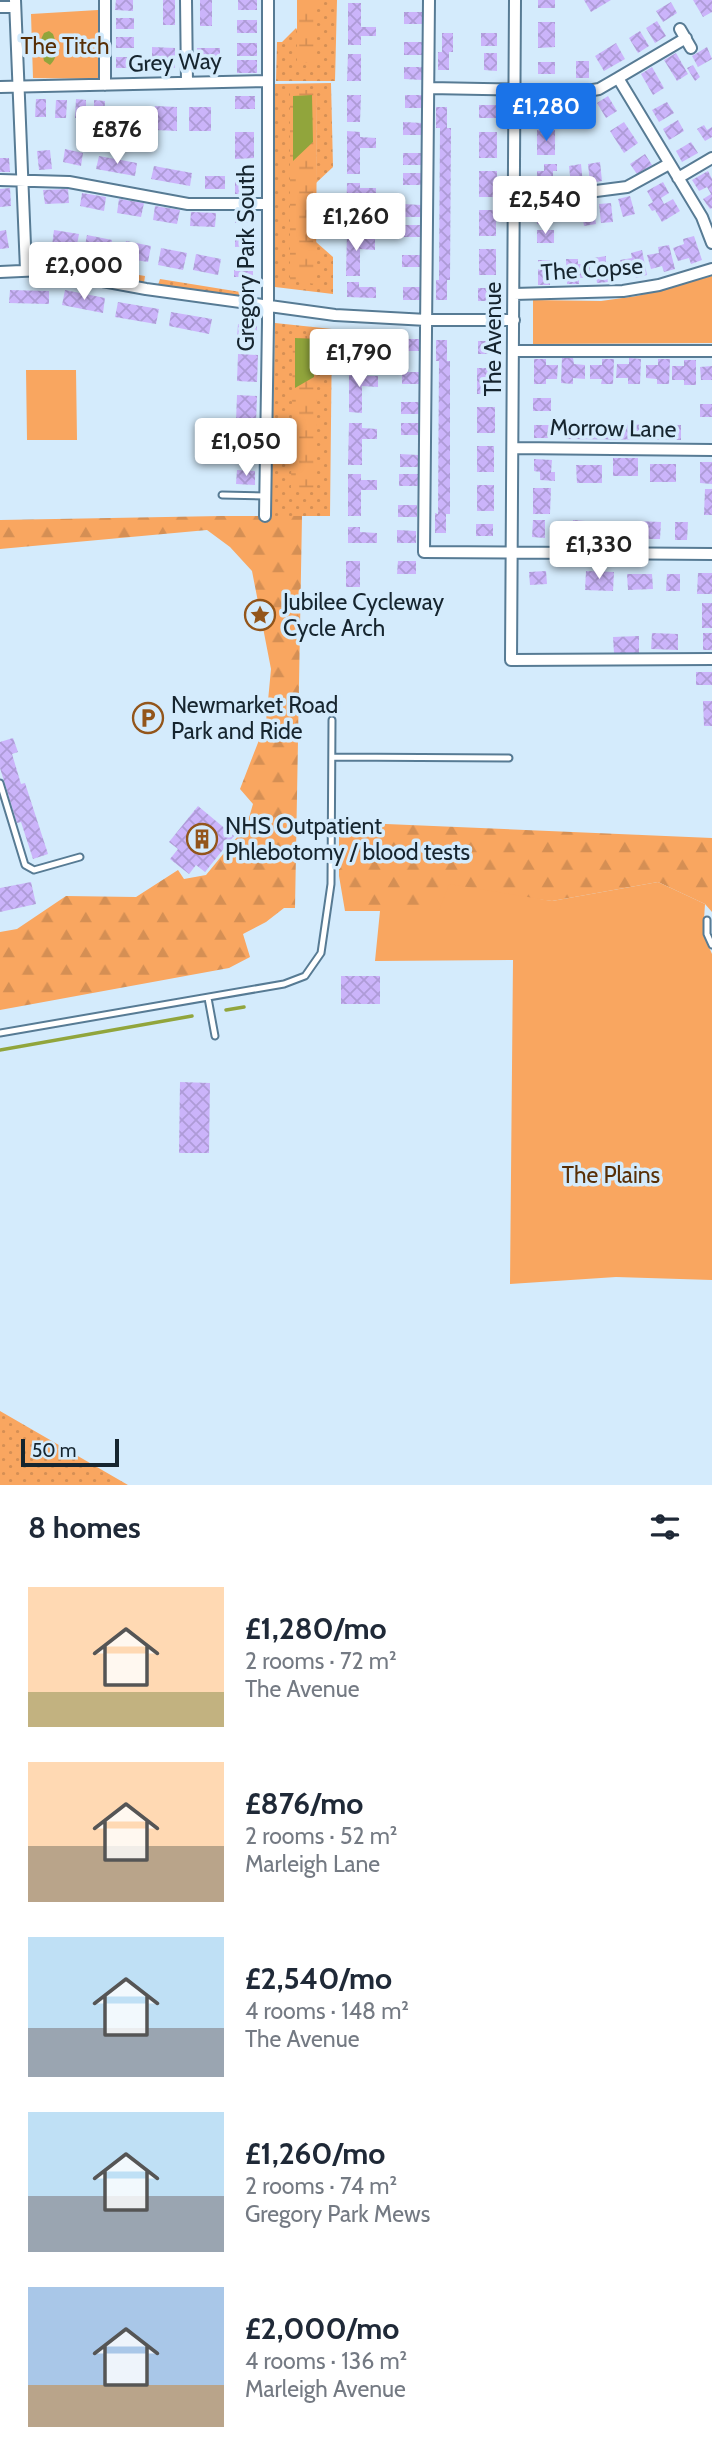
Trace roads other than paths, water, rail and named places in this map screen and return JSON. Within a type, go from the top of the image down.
[{"type":"street","points":[[105,0],[105,85]]},
{"type":"street","points":[[186,0],[187,83]]},
{"type":"street","name":"Gregory Park South","points":[[265,516],[268,0]]},
{"type":"street","points":[[429,0],[424,552],[712,554]]},
{"type":"street","name":"The Avenue","points":[[515,0],[511,660],[712,659]]},
{"type":"street","points":[[0,7],[15,3],[26,270]]},
{"type":"street","points":[[429,88],[599,89],[686,38]]},
{"type":"street","points":[[618,78],[702,218],[712,243]]},
{"type":"street","name":"Grey Way","points":[[0,87],[267,81]]},
{"type":"street","points":[[678,178],[712,158]]},
{"type":"street","points":[[514,195],[565,195],[626,187],[670,164]]},
{"type":"street","points":[[0,180],[69,181],[188,204],[267,204]]},
{"type":"street","name":"The Copse","points":[[514,294],[623,291],[659,285],[712,269]]},
{"type":"street","points":[[0,272],[43,270],[146,289],[335,315],[427,320],[514,320]]},
{"type":"street","points":[[513,351],[712,351]]},
{"type":"street","name":"Morrow Lane","points":[[514,448],[712,450]]},
{"type":"lane","points":[[222,495],[266,496]]},
{"type":"lane","points":[[0,1033],[284,984],[305,975],[321,953],[331,884],[332,720]]},
{"type":"lane","points":[[332,757],[509,758]]},
{"type":"lane","points":[[0,783],[25,865],[34,870],[80,856]]},
{"type":"lane","points":[[0,811],[8,811]]},
{"type":"lane","points":[[707,920],[707,934],[712,945]]},
{"type":"lane","points":[[208,998],[215,1036]]},
{"type":"waterway","points":[[226,1010],[244,1007]]},
{"type":"waterway","points":[[0,1050],[192,1016]]},
{"type":"place","name":"Jubilee Cycleway Cycle Arch","points":[[260,615]]},
{"type":"place","name":"Newmarket Road Park and Ride","points":[[148,718]]},
{"type":"place","name":"NHS Outpatient Phlebotomy / blood tests","points":[[202,839]]},
{"type":"park label","name":"The Titch","points":[[65,46]]},
{"type":"park label","name":"The Plains","points":[[611,1175]]}]
